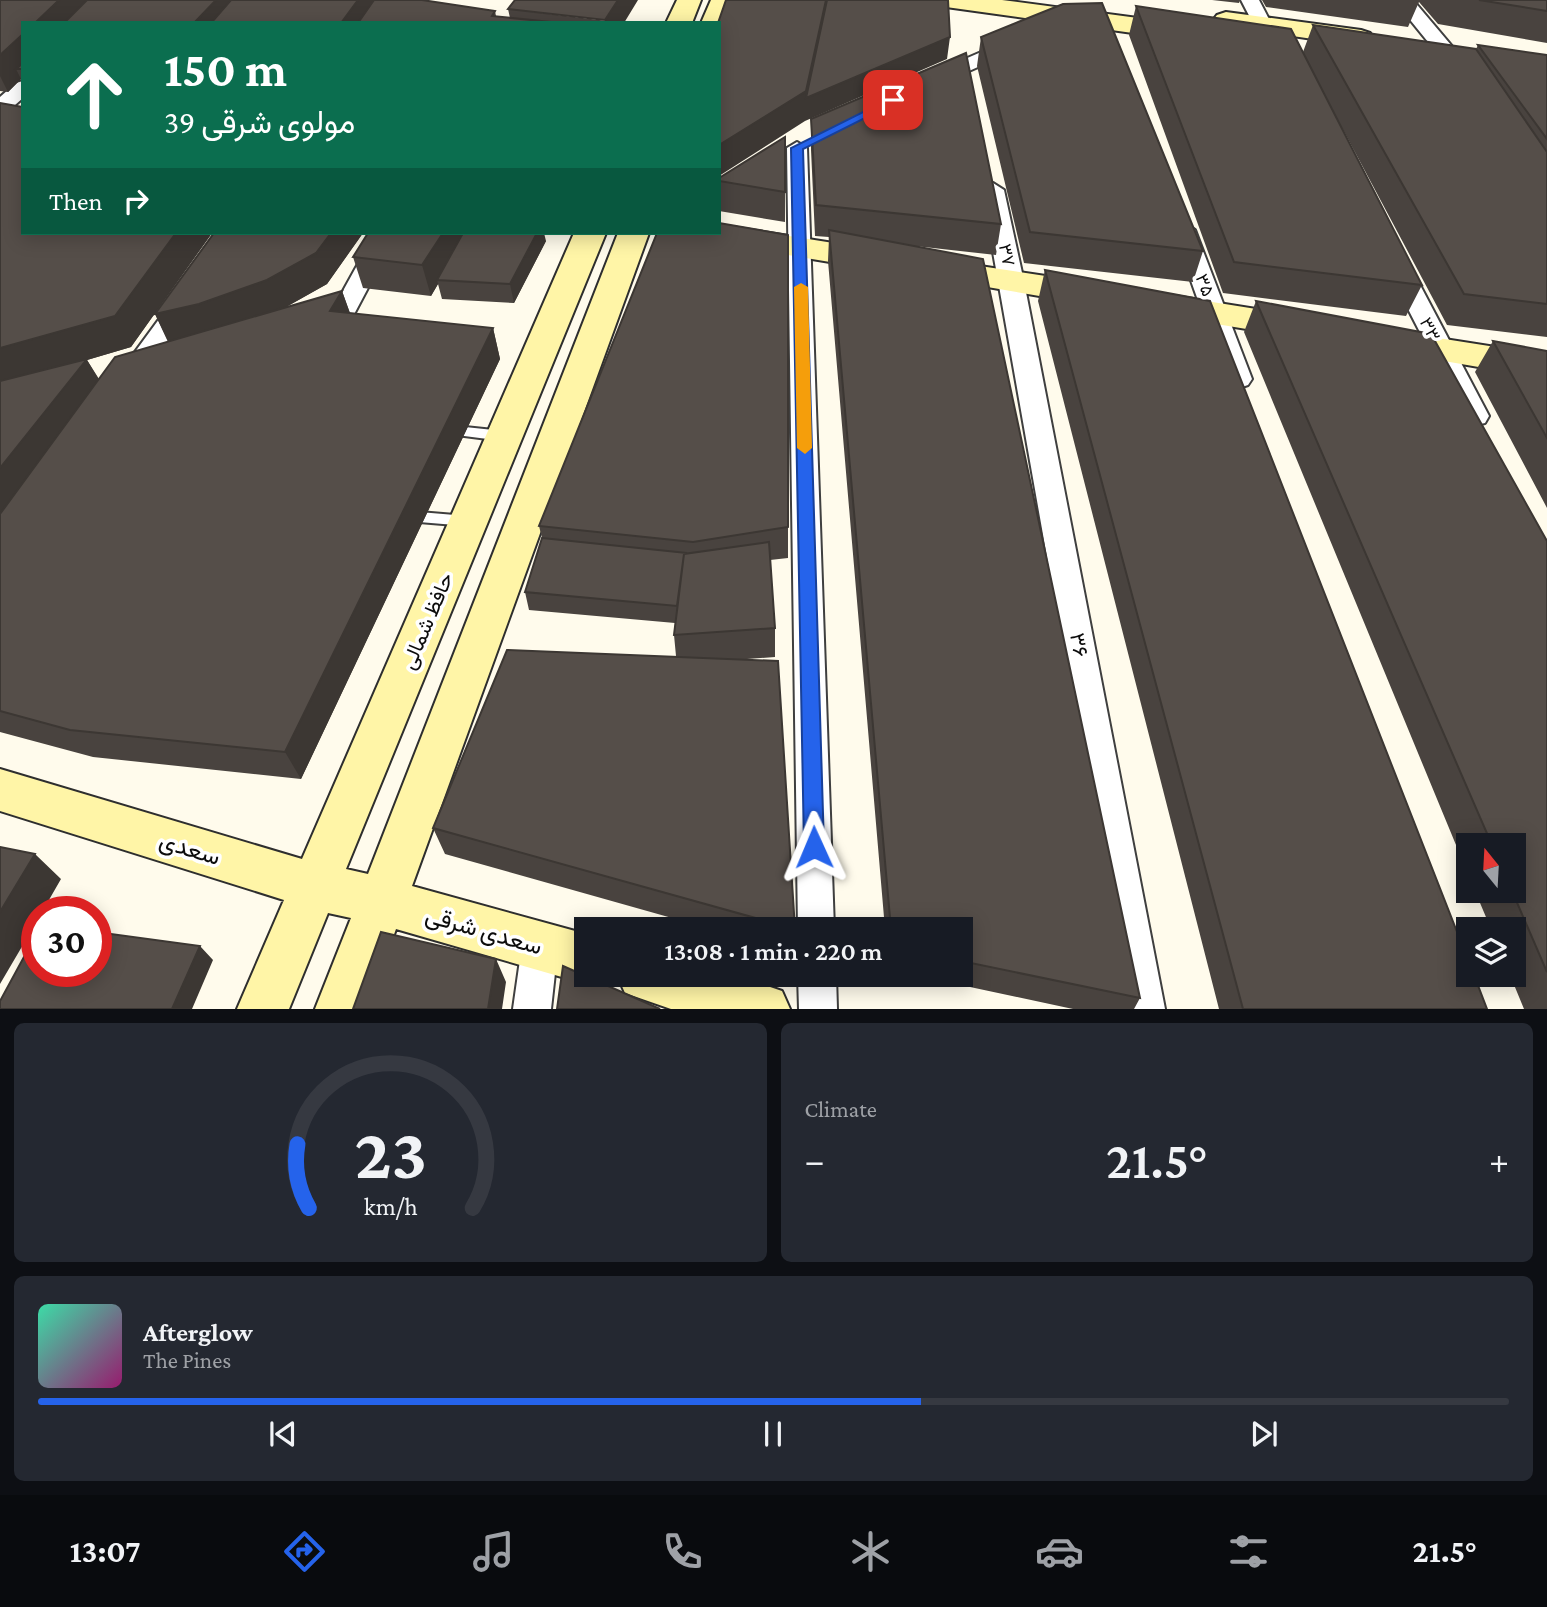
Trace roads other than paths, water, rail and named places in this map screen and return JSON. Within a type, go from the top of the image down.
[{"type":"main road","points":[[715,21],[723,0]]},
{"type":"main road","points":[[946,0],[1074,9],[1263,25],[1377,49],[1105,21],[1074,9]]},
{"type":"main road","points":[[1405,44],[1448,58]]},
{"type":"main road","points":[[0,118],[21,122]]},
{"type":"main road","name":"حافظ شمالی","points":[[263,1009],[589,235]]},
{"type":"main road","points":[[613,235],[603,265],[617,276]]},
{"type":"main road","points":[[341,1009],[633,235]]},
{"type":"main road","points":[[721,235],[1547,367]]},
{"type":"main road","name":"سعدی","points":[[0,790],[315,886],[382,901]]},
{"type":"main road","name":"سعدی شرقی","points":[[382,901],[563,952]]},
{"type":"main road","points":[[686,987],[764,1009]]},
{"type":"street","points":[[1250,0],[1263,25]]},
{"type":"street","points":[[1403,0],[1448,58]]},
{"type":"street","points":[[918,88],[1033,36],[1074,9]]},
{"type":"street","points":[[1105,21],[1115,47]]},
{"type":"street","points":[[966,64],[971,92]]},
{"type":"street","points":[[0,108],[21,89]]},
{"type":"street","points":[[775,162],[803,145],[800,247],[816,917]]},
{"type":"street","name":"۳۷","points":[[989,173],[1013,282]]},
{"type":"street","name":"۳۵","points":[[1178,212],[1249,406]]},
{"type":"street","points":[[291,331],[342,314],[385,235]]},
{"type":"street","name":"۳۳","points":[[1391,253],[1485,433]]},
{"type":"street","name":"۳۶","points":[[1013,282],[1146,1009]]},
{"type":"street","points":[[133,374],[194,287]]},
{"type":"street","points":[[111,388],[133,374],[174,365]]},
{"type":"street","points":[[531,1009],[563,952]]},
{"type":"street","points":[[817,987],[818,1009]]},
{"type":"lane","points":[[426,427],[504,436]]},
{"type":"lane","points":[[388,514],[468,521]]}]
